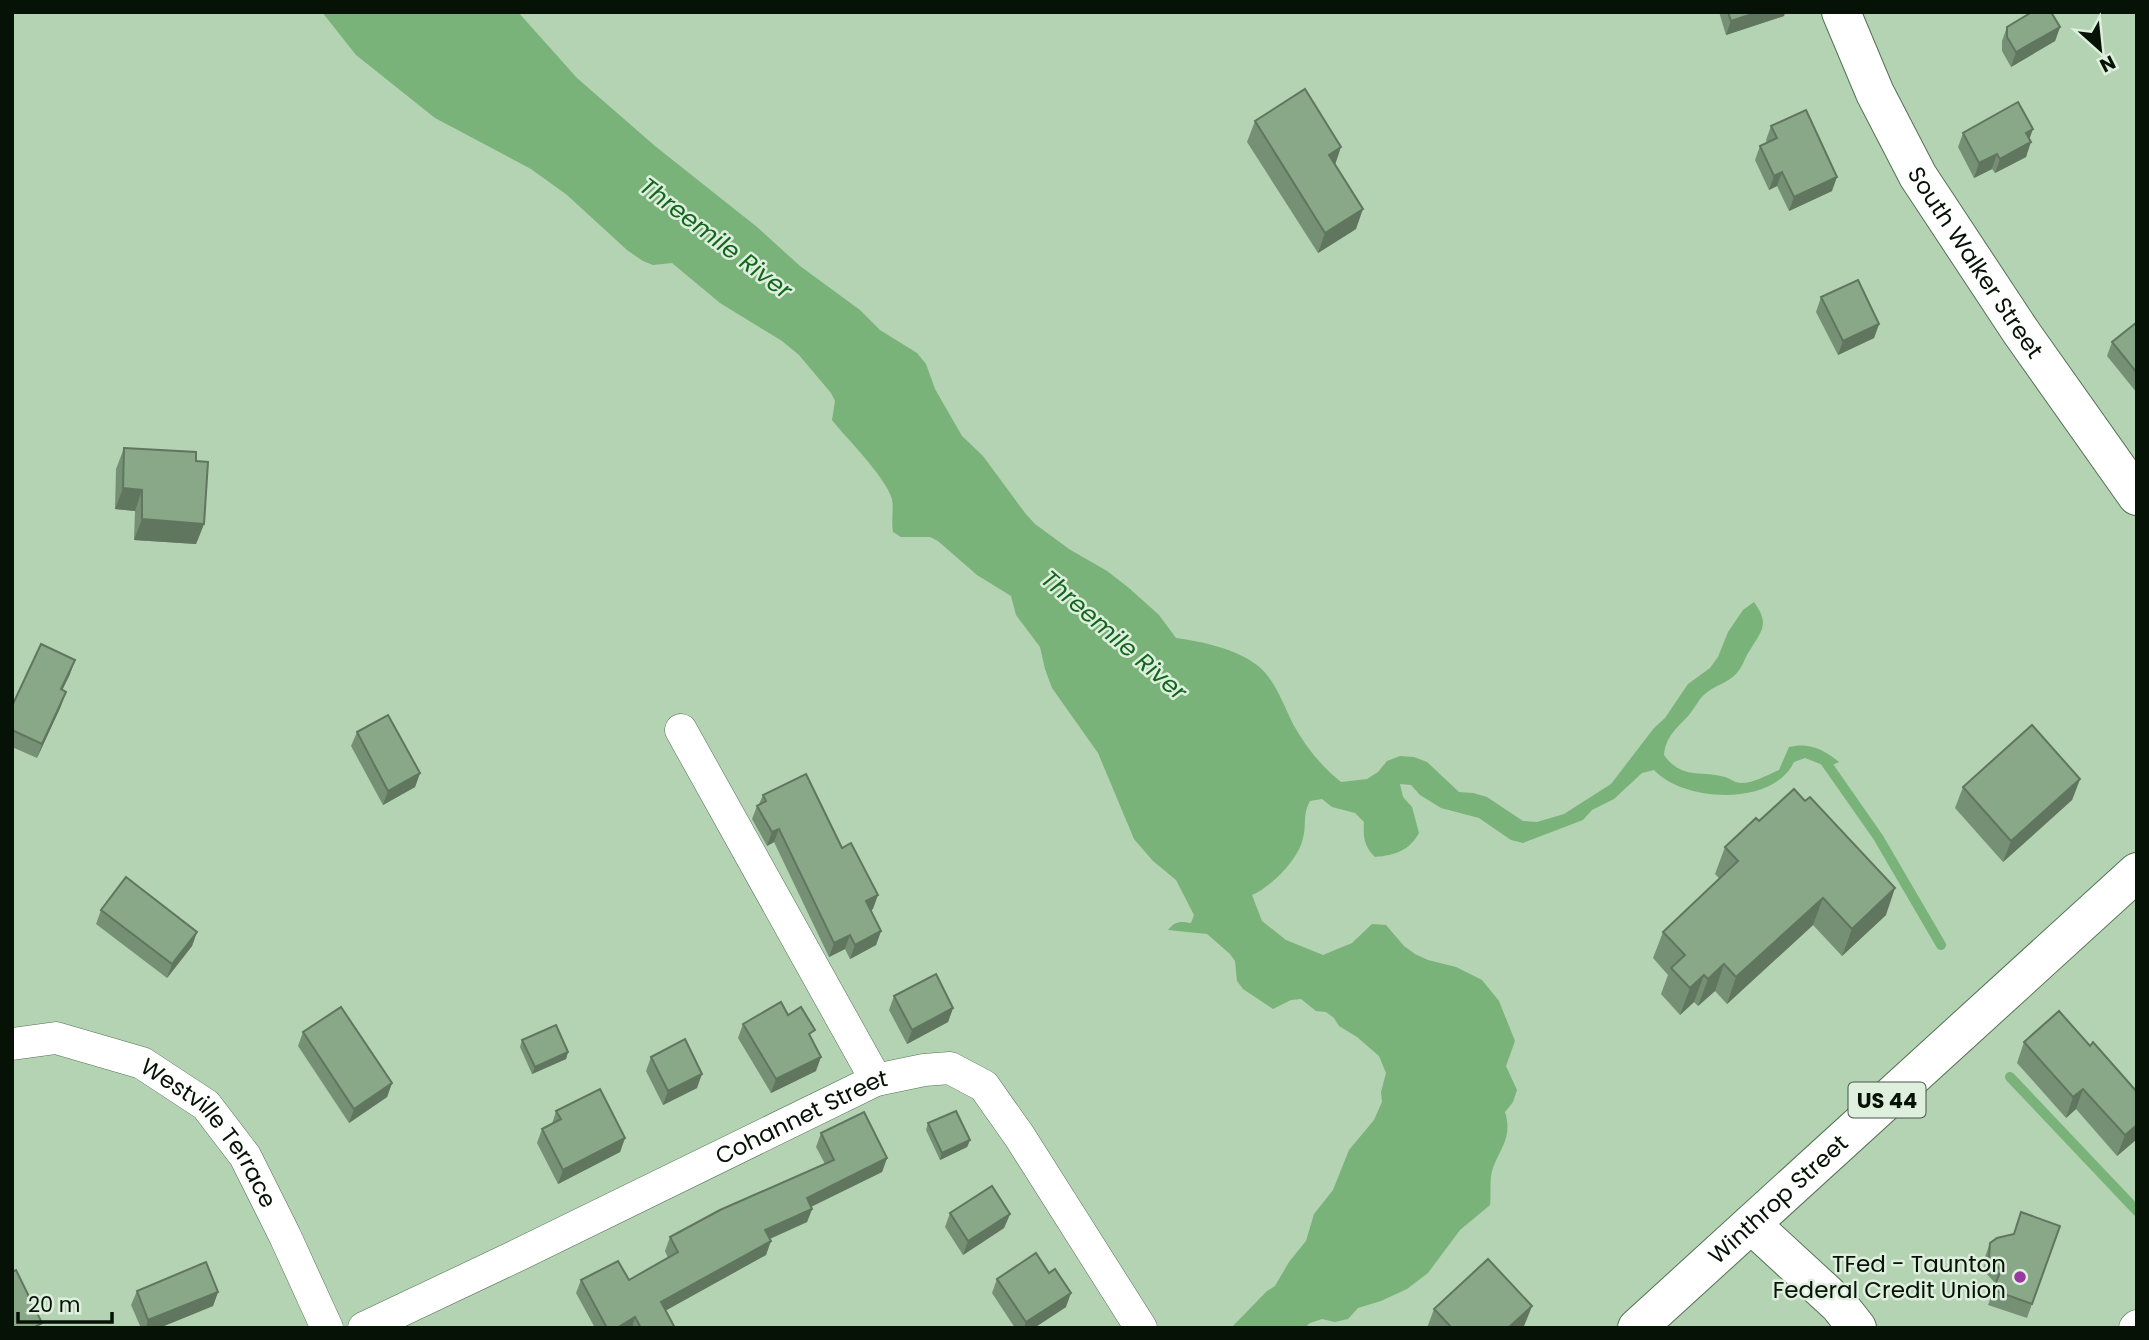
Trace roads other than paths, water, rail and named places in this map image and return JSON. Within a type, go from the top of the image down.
[{"type":"main road","name":"South Walker Street","points":[[1841,12],[1875,93],[1917,176],[2021,331],[2137,496]]},
{"type":"main road","name":"Winthrop Street","points":[[1637,1328],[2137,872]]},
{"type":"main road","points":[[1751,1224],[1839,1306],[1857,1328]]},
{"type":"street","points":[[681,730],[876,1080]]},
{"type":"street","name":"Westville Terrace","points":[[12,1044],[56,1038],[142,1063],[206,1105],[245,1156],[327,1328]]},
{"type":"street","name":"Cohannet Street","points":[[364,1328],[876,1080],[924,1070],[950,1068],[984,1086],[1142,1328]]},
{"type":"water","name":"Threemile River","points":[[322,12],[518,12],[577,78],[655,146],[757,227],[800,266],[860,310],[880,330],[917,353],[926,364],[935,389],[962,436],[983,456],[1035,524],[1129,588],[1159,615],[1176,638],[1228,650],[1257,665],[1274,685],[1303,740],[1320,762],[1341,782],[1367,779],[1378,772],[1387,761],[1400,756],[1414,757],[1427,762],[1459,792],[1487,797],[1523,821],[1537,822],[1564,814],[1611,784],[1654,728],[1665,718],[1688,684],[1710,668],[1718,657],[1728,632],[1743,610],[1754,602],[1762,616],[1762,627],[1741,667],[1737,673],[1703,696],[1669,738],[1664,755],[1671,763],[1685,771],[1716,775],[1741,783],[1779,770],[1789,747],[1803,745],[1816,748],[1839,762],[1828,767],[1805,758],[1794,762],[1783,777],[1767,787],[1748,793],[1727,795],[1685,789],[1667,781],[1654,770],[1642,773],[1614,799],[1592,810],[1583,820],[1523,843],[1511,840],[1479,818],[1441,808],[1420,795],[1411,785],[1400,784],[1403,797],[1412,807],[1419,833],[1411,844],[1401,851],[1375,857],[1365,841],[1364,822],[1355,813],[1332,807],[1322,799],[1310,801],[1303,838],[1296,855],[1275,879],[1252,895],[1262,921],[1286,940],[1323,955],[1352,943],[1372,924],[1386,925],[1404,946],[1415,954],[1456,967],[1482,980],[1499,1001],[1515,1041],[1506,1066],[1517,1090],[1513,1102],[1505,1112],[1506,1138],[1493,1167],[1490,1205],[1460,1230],[1428,1273],[1407,1289],[1358,1308],[1348,1319],[1335,1322],[1322,1319],[1304,1328],[1231,1328],[1275,1286],[1306,1241],[1314,1214],[1333,1190],[1349,1150],[1374,1120],[1382,1102],[1381,1092],[1386,1073],[1379,1056],[1339,1026],[1326,1012],[1316,1011],[1301,999],[1291,1000],[1273,1009],[1243,989],[1237,981],[1235,961],[1207,934],[1168,930],[1178,922],[1191,923],[1194,915],[1176,880],[1153,861],[1134,839],[1098,753],[1052,688],[1040,647],[1016,615],[1011,596],[977,575],[938,541],[930,537],[901,537],[893,532],[893,503],[888,490],[874,469],[832,420],[835,401],[831,393],[799,355],[782,341],[720,303],[672,263],[653,265],[627,250],[567,195],[531,169],[435,118],[356,55]]},
{"type":"waterway","points":[[1822,757],[1878,837],[1941,945]]},
{"type":"waterway","points":[[2010,1077],[2137,1211]]},
{"type":"place","name":"TFed - Taunton Federal Credit Union","points":[[2020,1277]]}]
